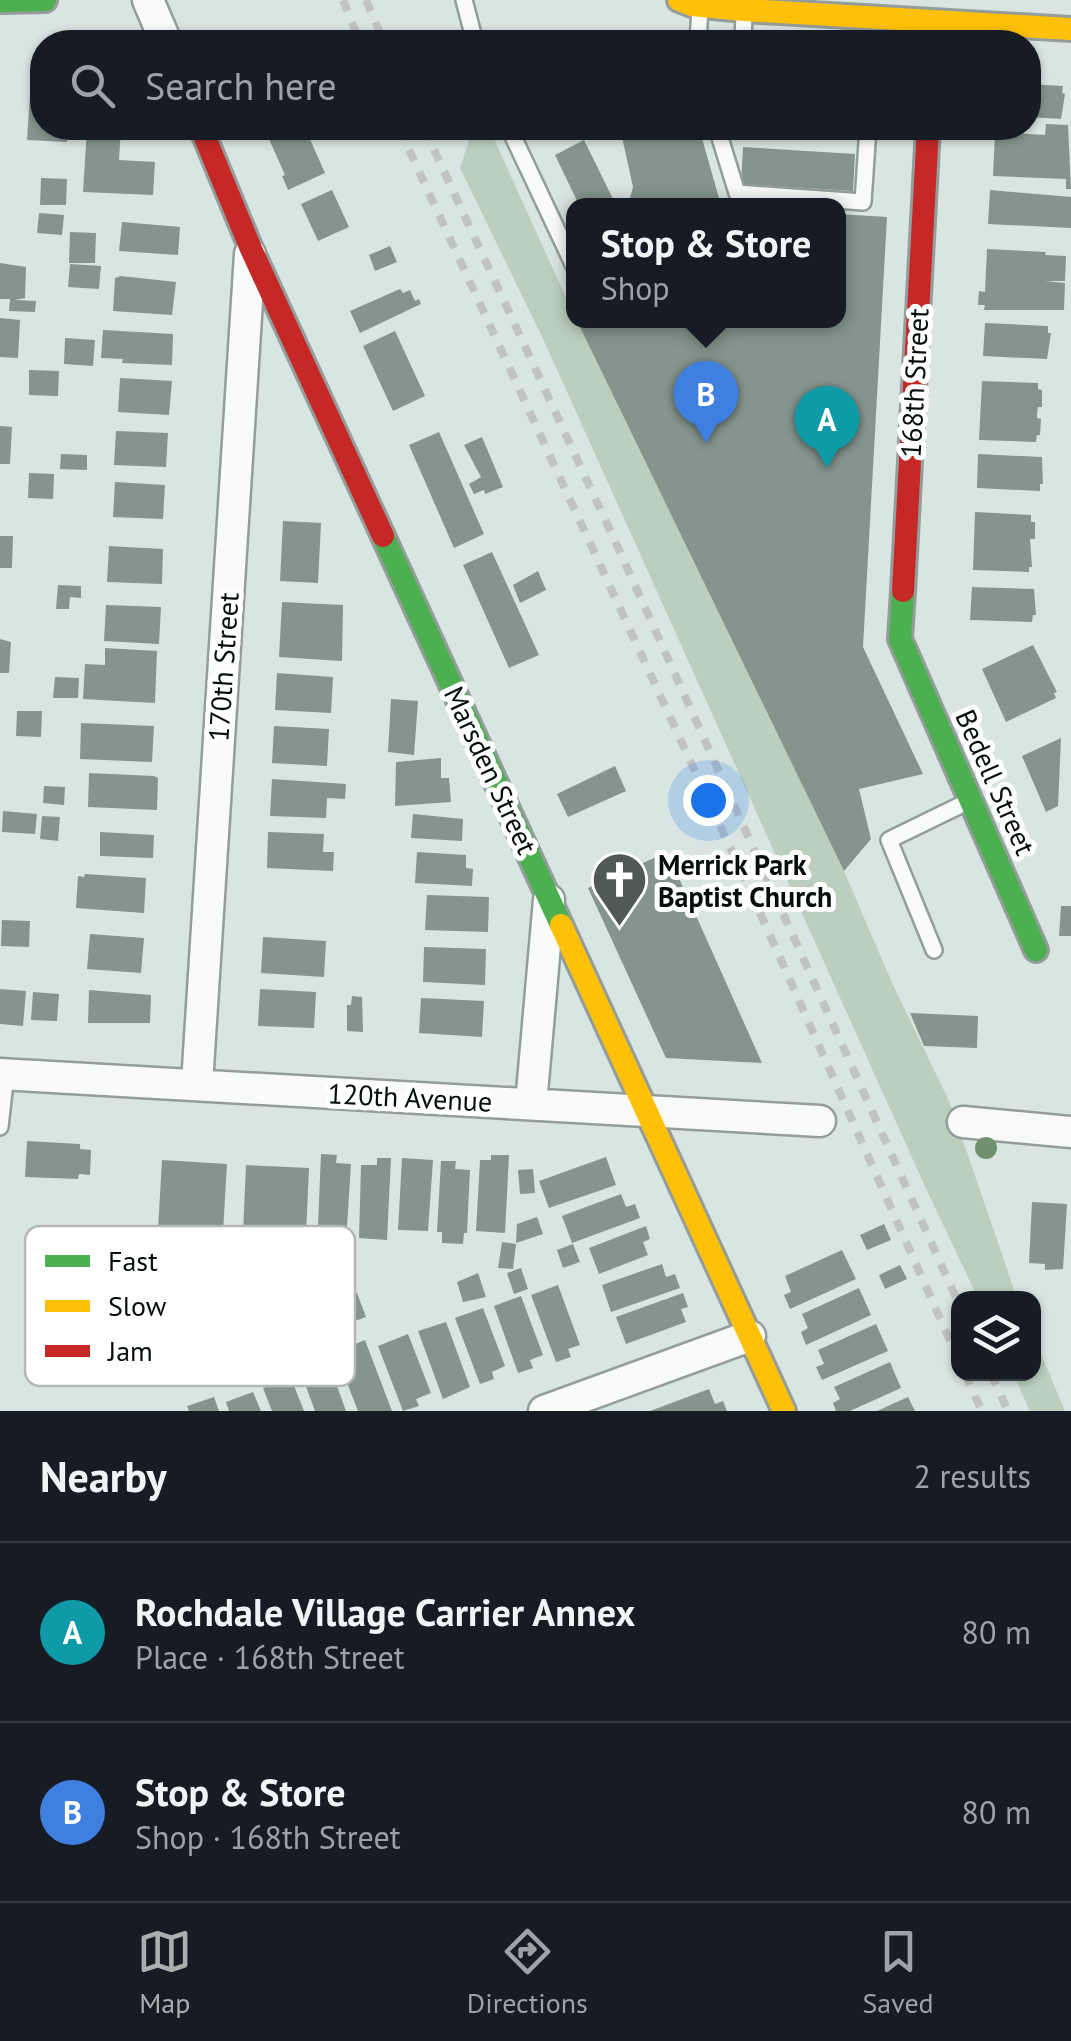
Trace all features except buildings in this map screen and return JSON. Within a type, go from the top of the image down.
[{"type":"street","points":[[0,1],[44,0]]},
{"type":"street","points":[[148,0],[161,30]]},
{"type":"street","points":[[690,2],[780,19],[934,21],[1071,29]]},
{"type":"street","name":"Marsden Street","points":[[206,140],[250,249],[784,1411]]},
{"type":"street","name":"168th Street","points":[[900,639],[927,140]]},
{"type":"street","name":"170th Street","points":[[197,1084],[250,249]]},
{"type":"street","name":"Bedell Street","points":[[900,639],[1036,950]]},
{"type":"street","points":[[531,1104],[549,897]]},
{"type":"street","name":"120th Avenue","points":[[3,1074],[820,1121]]},
{"type":"street","points":[[963,1122],[1071,1132]]},
{"type":"street","points":[[544,1411],[750,1336]]},
{"type":"lane","points":[[464,0],[472,30]]},
{"type":"lane","points":[[690,2],[696,30]]},
{"type":"lane","points":[[743,30],[744,10]]},
{"type":"lane","points":[[515,140],[566,249]]},
{"type":"lane","points":[[721,140],[736,193],[807,198]]},
{"type":"lane","points":[[846,201],[863,202],[867,140]]},
{"type":"lane","points":[[934,950],[889,840],[971,800]]},
{"type":"lane","points":[[0,1128],[3,1074]]},
{"type":"green space","points":[[469,140],[494,140],[566,298],[566,328],[580,328],[844,871],[950,1103],[1015,1291],[975,1291],[545,343],[460,168]]},
{"type":"green space","points":[[1041,1354],[1065,1411],[1030,1411],[1016,1381],[1041,1381]]},
{"type":"railway","points":[[343,0],[355,30]]},
{"type":"railway","points":[[366,0],[379,30]]},
{"type":"railway","points":[[405,140],[757,906],[951,1343]]},
{"type":"railway","points":[[430,140],[953,1291]]},
{"type":"railway","points":[[968,1381],[982,1411]]},
{"type":"railway","points":[[994,1381],[1008,1411]]},
{"type":"traffic: fast","points":[[0,1],[45,0]]},
{"type":"traffic: fast","points":[[383,536],[561,925]]},
{"type":"traffic: fast","points":[[903,591],[900,639],[1036,950]]},
{"type":"traffic: slow","points":[[679,0],[744,10],[1071,29]]},
{"type":"traffic: slow","points":[[561,925],[784,1411]]},
{"type":"traffic: jam","points":[[206,140],[251,249],[383,536]]},
{"type":"traffic: jam","points":[[903,591],[927,140]]},
{"type":"place","name":"Stop & Store","points":[[706,443]]},
{"type":"place","name":"Rochdale Village Carrier Annex","points":[[827,468]]},
{"type":"place","name":"Merrick Park Baptist Church","points":[[619,929]]}]
